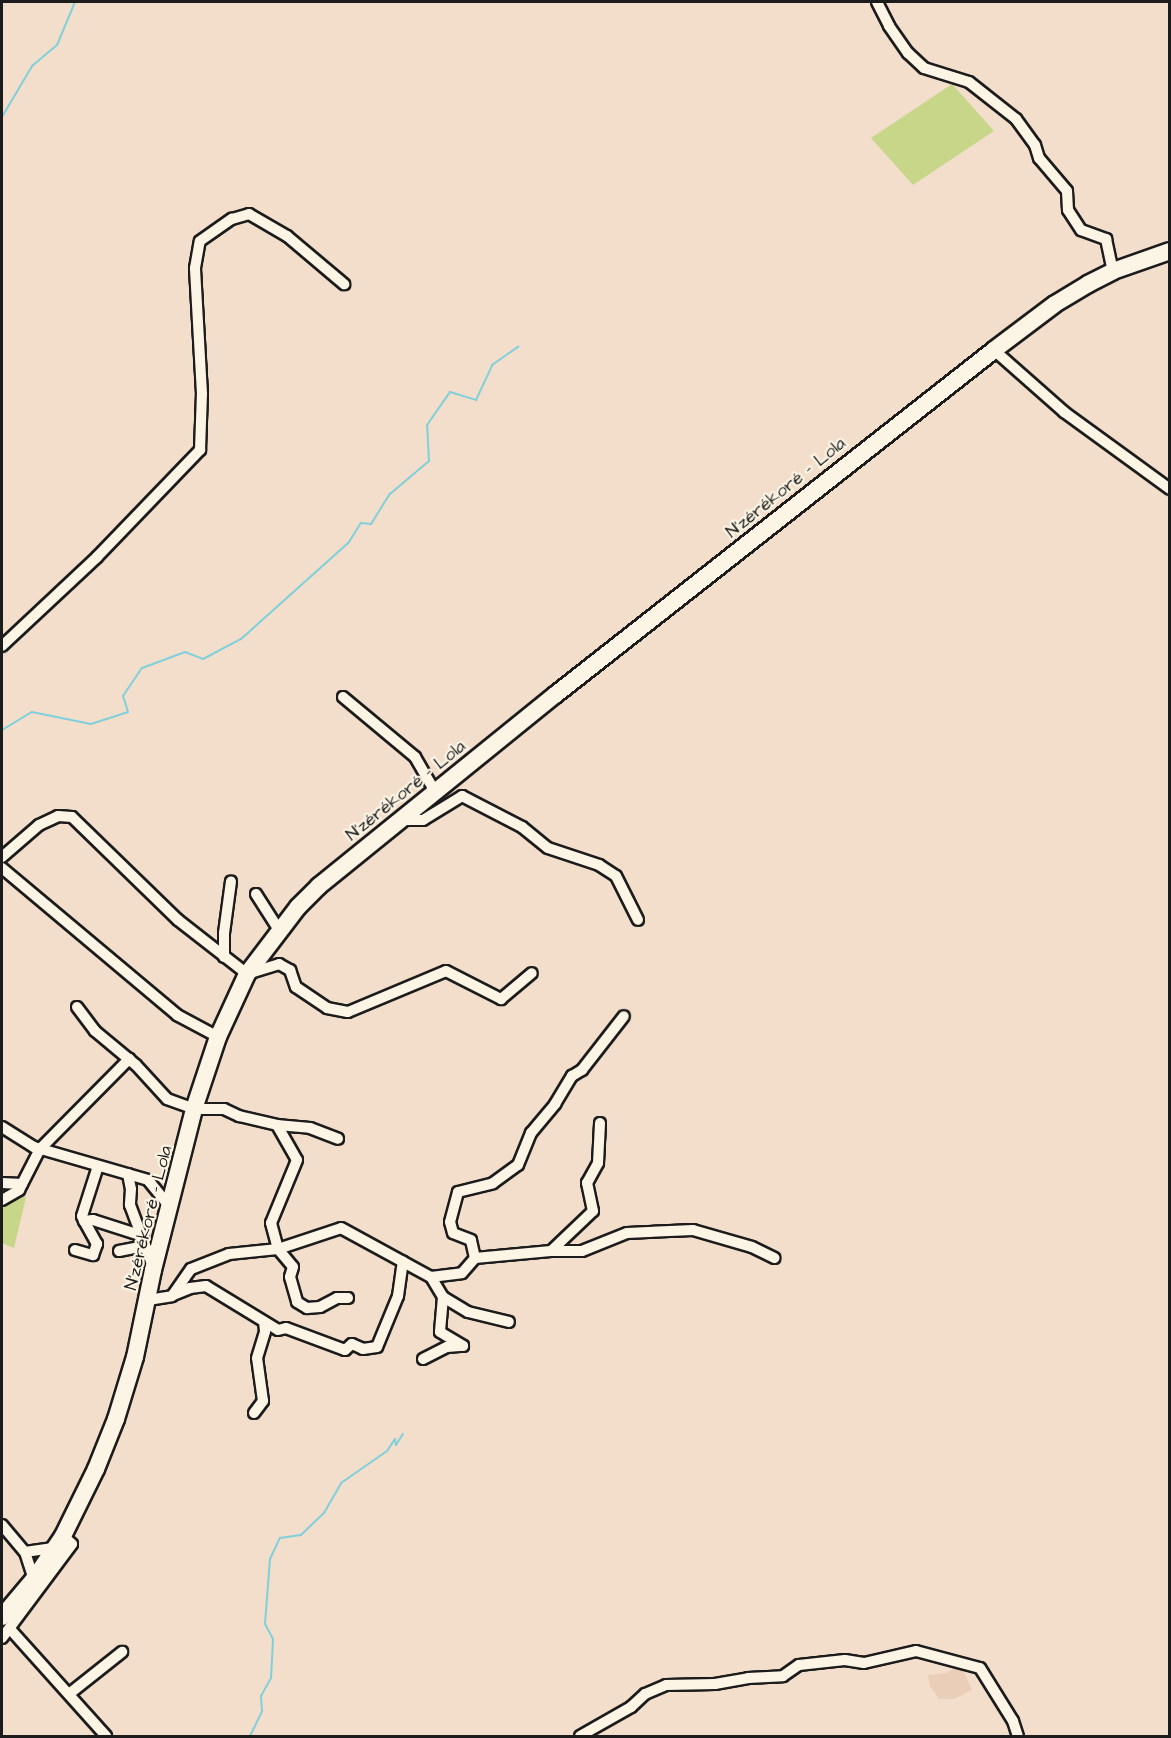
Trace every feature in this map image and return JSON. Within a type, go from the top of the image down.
[{"type":"highway","name":"N'zérékoré - Lola","points":[[6,1623],[59,1542],[96,1469],[116,1419],[195,1109],[218,1037],[247,974],[279,930],[319,885],[994,350],[1055,304],[1113,271],[1170,251]]},
{"type":"street","points":[[877,2],[889,26],[908,53],[924,68],[969,82],[1016,119],[1035,145],[1039,158],[1067,191],[1068,210],[1081,230],[1106,239],[1113,271]]},
{"type":"street","points":[[2,646],[97,557],[200,450],[202,394],[195,268],[200,241],[232,219],[249,214],[287,236],[344,284]]},
{"type":"street","points":[[994,350],[1064,412],[1170,489]]},
{"type":"street","points":[[343,697],[415,757],[435,791]]},
{"type":"street","points":[[400,820],[423,820],[462,796],[522,827],[548,848],[599,866],[616,876],[638,920]]},
{"type":"street","points":[[2,857],[39,825],[58,816],[72,817],[178,920],[224,957],[247,974],[279,964],[290,970],[296,987],[327,1008],[348,1012],[446,971],[501,999],[532,973]]},
{"type":"street","points":[[2,868],[177,1014],[218,1037]]},
{"type":"street","points":[[224,957],[224,933],[231,881]]},
{"type":"street","points":[[256,894],[279,930]]},
{"type":"street","points":[[77,1006],[95,1031],[129,1059],[167,1099],[195,1109],[224,1108],[239,1116],[277,1125],[310,1128],[338,1139]]},
{"type":"street","points":[[475,1258],[471,1240],[453,1233],[450,1222],[458,1192],[494,1183],[518,1165],[531,1133],[555,1104],[572,1076],[582,1070],[624,1016]]},
{"type":"street","points":[[2,1200],[19,1190],[40,1149],[129,1059]]},
{"type":"street","points":[[552,1251],[593,1211],[587,1183],[598,1164],[600,1123]]},
{"type":"street","points":[[277,1125],[297,1160],[271,1223],[278,1249],[292,1267],[290,1277],[297,1302],[307,1308],[320,1307],[337,1298],[348,1298]]},
{"type":"street","points":[[2,1127],[40,1149],[148,1180],[171,1208]]},
{"type":"street","points":[[75,1250],[93,1255],[97,1244],[82,1216],[98,1166]]},
{"type":"street","points":[[128,1174],[131,1189],[130,1205],[153,1270]]},
{"type":"street","points":[[2,1183],[22,1184]]},
{"type":"street","points":[[84,1221],[93,1220],[140,1235]]},
{"type":"street","points":[[172,1296],[191,1269],[229,1254],[278,1249],[341,1228],[431,1277],[444,1298],[468,1312],[508,1322]]},
{"type":"street","points":[[431,1277],[462,1272],[475,1258],[552,1251],[582,1251],[627,1233],[693,1230],[752,1247],[775,1258]]},
{"type":"street","points":[[119,1251],[139,1247],[147,1249]]},
{"type":"street","points":[[148,1300],[172,1296],[190,1288],[206,1286],[278,1330],[286,1328],[345,1350],[352,1344],[363,1349],[377,1347],[399,1296],[403,1261]]},
{"type":"street","points":[[423,1359],[447,1347],[463,1346],[440,1332],[444,1298]]},
{"type":"street","points":[[254,1413],[263,1401],[257,1358],[265,1331],[264,1322]]},
{"type":"street","points":[[2,1525],[25,1552],[34,1579]]},
{"type":"street","points":[[2,1638],[6,1623],[72,1544],[59,1542],[25,1552]]},
{"type":"street","points":[[6,1623],[106,1737]]},
{"type":"street","points":[[580,1737],[631,1707],[645,1694],[666,1685],[715,1684],[783,1676],[799,1665],[845,1660],[864,1663],[916,1651],[980,1668],[1013,1721],[1018,1737]]},
{"type":"street","points":[[69,1694],[122,1652]]},
{"type":"shaded area","points":[[961,1665],[972,1690],[954,1699],[939,1699],[930,1686],[928,1675],[946,1673]]},
{"type":"green space","points":[[952,84],[994,131],[913,185],[871,138]]},
{"type":"green space","points":[[2,1190],[26,1197],[14,1248],[2,1243]]},
{"type":"waterway","points":[[2,117],[32,66],[57,45],[75,2]]},
{"type":"waterway","points":[[2,730],[32,712],[91,724],[128,712],[123,696],[142,668],[185,652],[203,659],[241,639],[349,542],[361,523],[371,524],[390,494],[429,461],[427,425],[450,392],[476,400],[492,365],[518,347]]},
{"type":"waterway","points":[[250,1736],[262,1711],[261,1696],[271,1678],[273,1639],[265,1624],[270,1559],[280,1538],[301,1535],[324,1513],[341,1483],[387,1451],[395,1439],[396,1445],[403,1434]]}]
